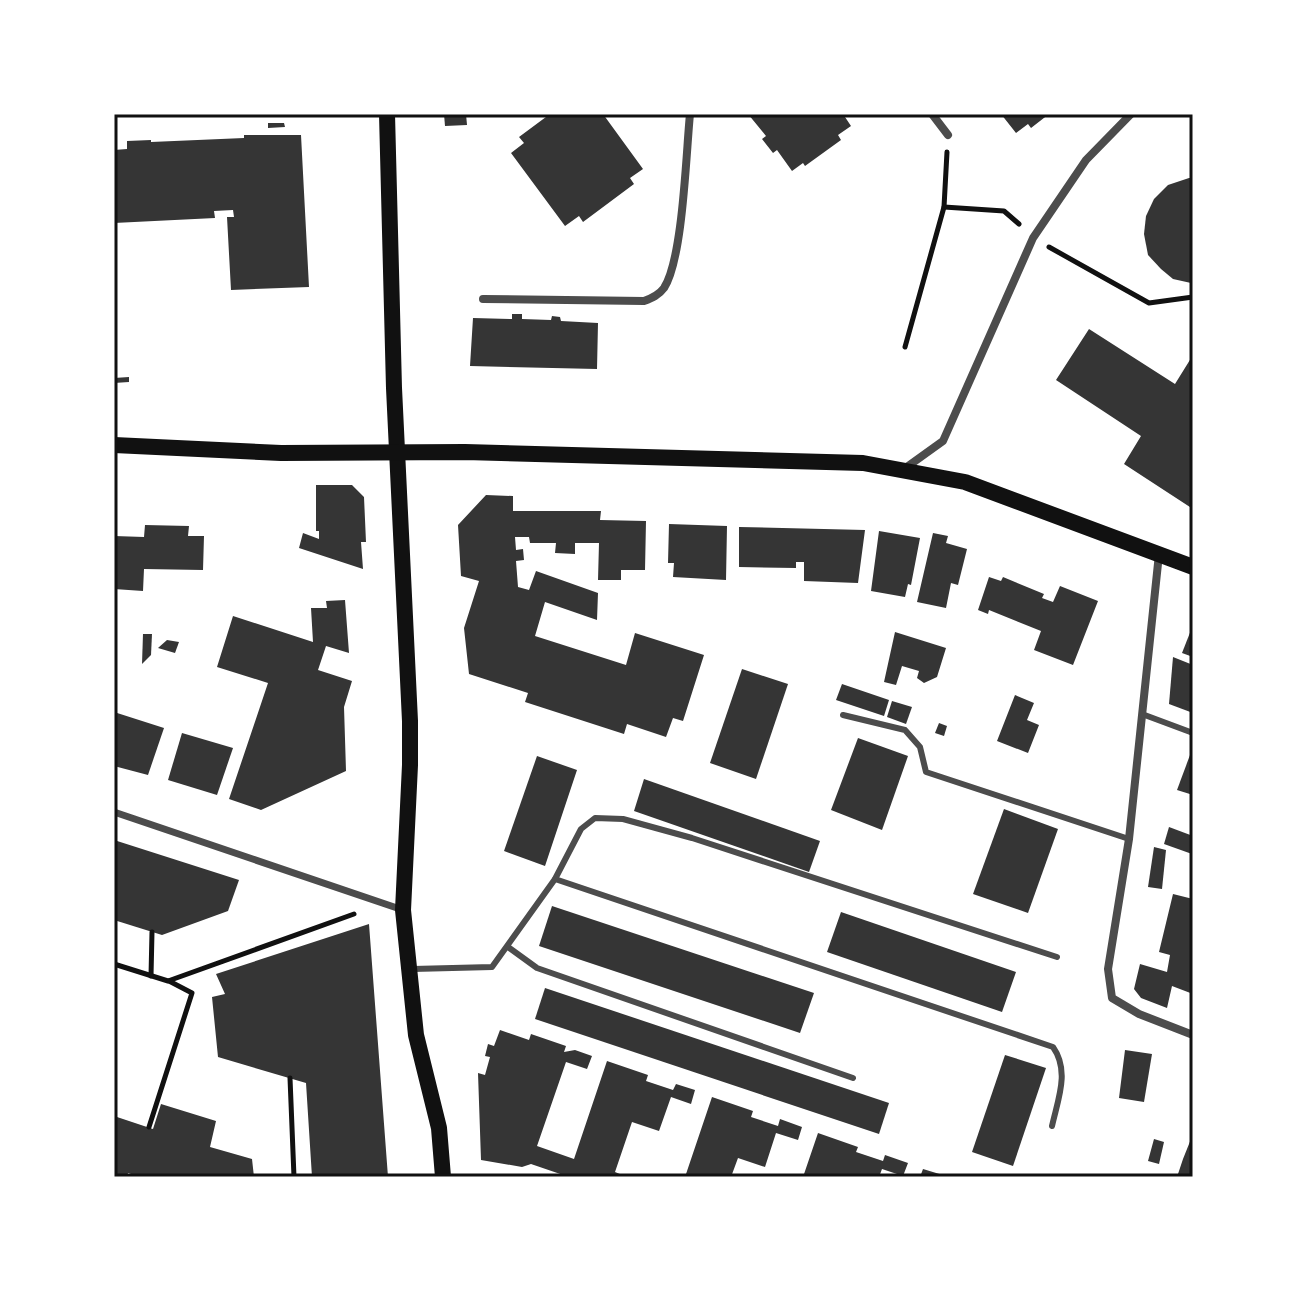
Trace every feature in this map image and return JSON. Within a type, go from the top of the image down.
[{"type":"main road","points":[[387,114],[396,454],[410,750],[403,910],[416,1035],[439,1128],[443,1177]]},
{"type":"main road","points":[[114,445],[281,453],[465,452],[863,463],[965,482],[1193,567]]},
{"type":"street","points":[[483,299],[644,301],[655,297],[665,287],[677,246],[690,114]]},
{"type":"street","points":[[932,114],[948,135]]},
{"type":"street","points":[[903,469],[943,441],[1033,238],[1086,160],[1131,114]]},
{"type":"street","points":[[1159,554],[1129,839],[1108,969],[1112,998],[1139,1014],[1193,1035]]},
{"type":"street","points":[[114,812],[403,910]]},
{"type":"lane","points":[[1142,714],[1193,733]]},
{"type":"lane","points":[[843,715],[905,730],[920,747],[926,772],[1129,839]]},
{"type":"lane","points":[[409,969],[492,967],[555,879],[581,829],[595,818],[623,819],[692,838],[1057,957]]},
{"type":"lane","points":[[555,879],[1053,1047],[1062,1059],[1063,1073],[1052,1126]]},
{"type":"lane","points":[[508,947],[537,968],[853,1078]]},
{"type":"path","points":[[905,347],[944,207],[948,135]]},
{"type":"path","points":[[944,207],[1004,211],[1033,238],[1149,303],[1193,297]]},
{"type":"path","points":[[168,981],[350,915],[403,910]]},
{"type":"path","points":[[151,976],[152,932]]},
{"type":"path","points":[[114,964],[168,981],[192,993],[149,1127]]},
{"type":"path","points":[[290,1078],[294,1177]]},
{"type":"building","points":[[444,114],[466,114],[467,125],[445,126]]},
{"type":"building","points":[[550,114],[603,114],[643,169],[630,178],[634,184],[583,222],[579,216],[565,226],[511,153],[524,143],[519,137]]},
{"type":"building","points":[[748,114],[843,114],[851,126],[838,135],[841,140],[805,166],[803,163],[792,171],[777,150],[773,153],[762,139],[766,136]]},
{"type":"building","points":[[1001,114],[1049,114],[1031,128],[1028,124],[1016,133]]},
{"type":"building","points":[[268,123],[284,123],[285,127],[268,128]]},
{"type":"building","points":[[244,135],[301,135],[309,287],[231,290],[227,217],[234,217],[233,210],[214,211],[215,218],[114,223],[114,150],[127,149],[127,141],[244,138]]},
{"type":"building","points":[[1193,178],[1193,283],[1173,279],[1161,269],[1148,255],[1144,234],[1146,216],[1154,199],[1168,185]]},
{"type":"building","points":[[512,314],[522,314],[522,319],[551,320],[552,316],[560,317],[561,321],[598,323],[597,369],[470,366],[473,318],[512,319]]},
{"type":"building","points":[[1089,329],[1175,384],[1193,355],[1193,509],[1124,464],[1141,436],[1056,380]]},
{"type":"building","points":[[129,377],[129,382],[114,383],[114,378]]},
{"type":"building","points":[[316,485],[352,485],[364,497],[366,542],[361,542],[363,569],[299,548],[303,533],[319,539],[319,531],[316,531]]},
{"type":"building","points":[[486,495],[513,496],[513,511],[601,511],[600,520],[646,521],[645,570],[621,570],[621,580],[598,580],[599,543],[575,543],[575,554],[555,553],[556,543],[530,543],[529,537],[515,537],[516,550],[523,549],[524,560],[516,561],[518,587],[529,590],[536,571],[598,593],[597,620],[545,602],[535,636],[626,665],[635,633],[704,655],[683,721],[673,718],[666,737],[627,724],[624,734],[525,702],[528,693],[469,674],[464,628],[479,581],[461,576],[458,525]]},
{"type":"building","points":[[669,524],[727,526],[726,580],[673,577],[674,563],[668,563]]},
{"type":"building","points":[[145,525],[189,526],[188,536],[204,536],[203,570],[144,569],[143,591],[114,589],[114,536],[144,537]]},
{"type":"building","points":[[739,527],[865,530],[858,583],[804,581],[804,562],[796,562],[796,568],[739,567]]},
{"type":"building","points":[[879,531],[920,538],[911,585],[908,584],[905,597],[871,591]]},
{"type":"building","points":[[933,533],[948,536],[946,543],[967,549],[958,585],[951,583],[946,608],[917,602]]},
{"type":"building","points":[[989,577],[1001,581],[1003,577],[1044,594],[1042,598],[1053,602],[1060,586],[1098,601],[1073,665],[1034,650],[1041,631],[989,610],[988,614],[978,610]]},
{"type":"building","points":[[345,600],[349,653],[326,646],[318,670],[352,681],[344,707],[346,771],[261,810],[229,799],[268,683],[217,667],[233,616],[313,642],[311,608],[327,608],[326,601]]},
{"type":"building","points":[[1193,625],[1193,657],[1182,653]]},
{"type":"building","points":[[895,632],[946,648],[937,677],[924,683],[917,678],[919,671],[902,666],[896,685],[884,682]]},
{"type":"building","points":[[143,634],[152,634],[151,655],[142,664]]},
{"type":"building","points":[[167,640],[179,642],[175,653],[158,648]]},
{"type":"building","points":[[1173,657],[1193,665],[1193,713],[1169,704]]},
{"type":"building","points":[[742,669],[788,684],[756,779],[710,763]]},
{"type":"building","points":[[842,684],[889,700],[884,716],[836,700]]},
{"type":"building","points":[[1015,695],[1034,703],[1027,720],[1039,725],[1028,753],[997,741]]},
{"type":"building","points":[[892,701],[912,707],[906,724],[887,717]]},
{"type":"building","points":[[114,712],[164,728],[148,775],[114,766]]},
{"type":"building","points":[[939,723],[947,726],[944,736],[935,733]]},
{"type":"building","points":[[182,733],[233,748],[217,795],[168,780]]},
{"type":"building","points":[[858,738],[908,756],[882,830],[831,810]]},
{"type":"building","points":[[1190,755],[1193,756],[1193,795],[1177,790]]},
{"type":"building","points":[[537,756],[577,770],[545,866],[504,851]]},
{"type":"building","points":[[644,779],[820,841],[809,872],[634,811]]},
{"type":"building","points":[[1004,809],[1058,829],[1028,913],[973,894]]},
{"type":"building","points":[[1169,827],[1193,836],[1192,854],[1164,844]]},
{"type":"building","points":[[114,840],[239,880],[228,911],[162,935],[114,920]]},
{"type":"building","points":[[1154,847],[1166,850],[1162,889],[1148,887]]},
{"type":"building","points":[[1173,894],[1193,899],[1190,918],[1193,919],[1193,994],[1172,986],[1167,1008],[1141,998],[1134,989],[1140,964],[1167,972],[1170,955],[1159,952]]},
{"type":"building","points":[[552,906],[814,993],[800,1033],[539,946]]},
{"type":"building","points":[[841,912],[1016,972],[1002,1012],[827,952]]},
{"type":"building","points":[[369,924],[388,1177],[312,1177],[306,1083],[218,1057],[212,997],[225,994],[216,974]]},
{"type":"building","points":[[545,988],[889,1103],[879,1134],[535,1019]]},
{"type":"building","points":[[500,1030],[529,1040],[531,1034],[566,1046],[564,1052],[575,1050],[592,1056],[587,1069],[566,1062],[537,1146],[574,1159],[607,1061],[648,1075],[646,1081],[673,1090],[676,1084],[695,1090],[691,1104],[671,1097],[659,1131],[632,1122],[615,1172],[627,1177],[569,1177],[531,1164],[522,1167],[481,1160],[478,1073],[485,1075],[490,1057],[485,1056],[488,1044],[494,1046]]},
{"type":"building","points":[[1125,1050],[1152,1054],[1144,1102],[1119,1098]]},
{"type":"building","points":[[1005,1055],[1046,1068],[1013,1166],[972,1152]]},
{"type":"building","points":[[712,1097],[753,1111],[751,1117],[778,1126],[780,1119],[802,1127],[798,1140],[776,1133],[765,1167],[738,1158],[731,1177],[685,1177]]},
{"type":"building","points":[[161,1104],[216,1121],[210,1147],[252,1159],[254,1177],[140,1177],[128,1173],[127,1177],[114,1177],[114,1116],[153,1129]]},
{"type":"building","points":[[818,1133],[858,1147],[856,1152],[883,1161],[885,1155],[908,1163],[903,1176],[882,1169],[879,1177],[803,1177]]},
{"type":"building","points":[[1193,1134],[1193,1177],[1177,1177],[1183,1159]]},
{"type":"building","points":[[1154,1139],[1164,1142],[1159,1164],[1148,1161]]},
{"type":"building","points":[[923,1169],[946,1176],[946,1177],[920,1177]]}]
